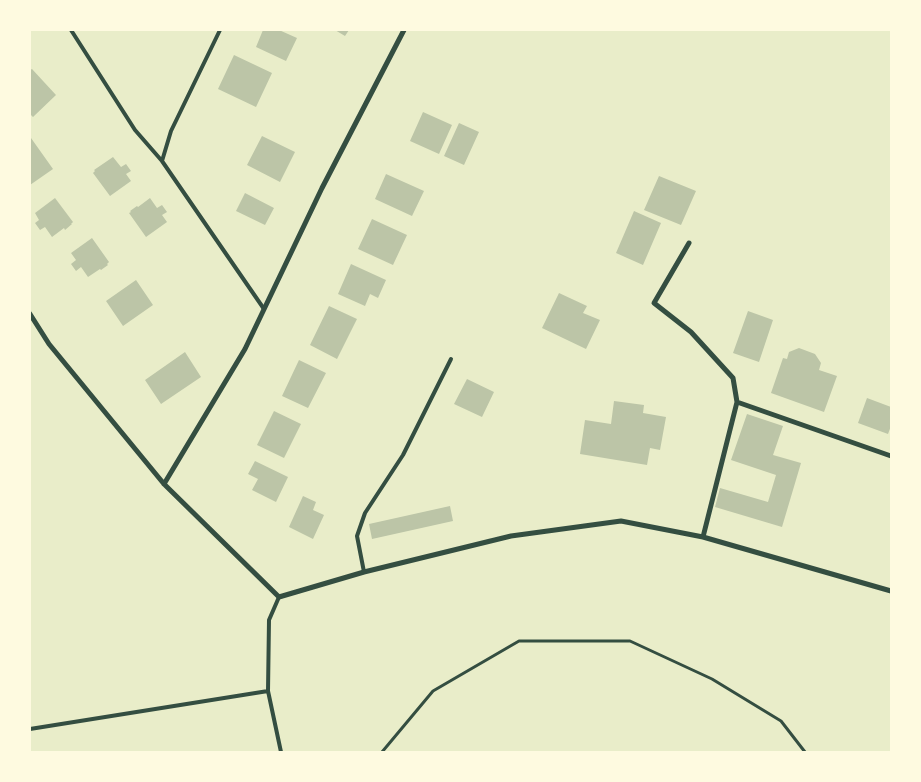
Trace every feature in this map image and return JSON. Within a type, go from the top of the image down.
[{"type":"street","points":[[164,484],[245,349],[322,188],[404,30]]},
{"type":"street","points":[[689,243],[654,303],[691,332],[733,378],[737,402],[703,537]]},
{"type":"street","points":[[30,314],[49,344],[164,484],[279,597],[364,572],[511,536],[621,521],[703,537],[891,591]]},
{"type":"street","points":[[737,402],[891,456]]},
{"type":"lane","points":[[71,30],[135,130],[162,161],[264,309]]},
{"type":"lane","points":[[162,161],[171,131],[220,30]]},
{"type":"lane","points":[[364,572],[357,536],[365,513],[403,455],[451,359]]},
{"type":"lane","points":[[279,597],[269,620],[268,691],[282,752]]},
{"type":"lane","points":[[30,729],[268,691]]},
{"type":"path","points":[[382,752],[433,691],[518,641],[630,641],[712,679],[781,721],[805,752]]},
{"type":"building","points":[[263,30],[279,30],[297,38],[286,61],[256,47]]},
{"type":"building","points":[[335,30],[349,30],[345,36]]},
{"type":"building","points":[[234,55],[272,73],[256,107],[218,89]]},
{"type":"building","points":[[32,69],[56,95],[33,117],[30,114],[30,70]]},
{"type":"building","points":[[423,112],[452,125],[439,154],[410,141]]},
{"type":"building","points":[[459,123],[479,132],[464,165],[444,156]]},
{"type":"building","points":[[262,136],[295,152],[280,182],[247,165]]},
{"type":"building","points":[[30,139],[53,169],[30,185]]},
{"type":"building","points":[[113,157],[121,167],[126,164],[131,171],[126,174],[131,181],[110,196],[93,173],[94,170]]},
{"type":"building","points":[[386,174],[424,191],[412,216],[375,199]]},
{"type":"building","points":[[659,176],[696,191],[681,225],[644,210]]},
{"type":"building","points":[[245,193],[274,208],[265,225],[236,211]]},
{"type":"building","points":[[55,198],[73,222],[65,230],[64,228],[52,237],[45,227],[40,230],[35,223],[39,220],[35,213]]},
{"type":"building","points":[[150,198],[157,208],[162,205],[167,212],[162,215],[167,222],[146,237],[129,213]]},
{"type":"building","points":[[634,211],[661,223],[643,265],[616,253]]},
{"type":"building","points":[[372,219],[407,235],[393,265],[358,249]]},
{"type":"building","points":[[92,238],[109,262],[101,270],[88,277],[81,267],[76,271],[71,264],[76,260],[71,253]]},
{"type":"building","points":[[351,264],[386,280],[378,298],[370,294],[365,306],[338,294]]},
{"type":"building","points":[[136,280],[153,305],[123,326],[106,301]]},
{"type":"building","points":[[559,293],[587,306],[583,313],[600,320],[586,349],[542,328]]},
{"type":"building","points":[[329,306],[357,319],[337,359],[310,345]]},
{"type":"building","points":[[748,311],[773,320],[759,362],[733,353]]},
{"type":"building","points":[[799,348],[815,354],[821,363],[819,370],[837,376],[824,412],[771,393],[783,358],[787,359],[789,352]]},
{"type":"building","points":[[185,352],[201,377],[161,404],[145,380]]},
{"type":"building","points":[[299,360],[326,373],[308,408],[282,396]]},
{"type":"building","points":[[467,379],[494,392],[482,417],[454,404]]},
{"type":"building","points":[[867,398],[891,407],[891,426],[888,434],[858,423]]},
{"type":"building","points":[[614,401],[644,405],[643,413],[666,417],[660,450],[650,448],[647,465],[580,454],[585,420],[611,424]]},
{"type":"building","points":[[274,411],[301,424],[284,458],[257,445]]},
{"type":"building","points":[[747,414],[783,426],[773,455],[801,463],[782,527],[715,507],[720,488],[768,502],[776,475],[731,460]]},
{"type":"building","points":[[255,461],[288,477],[276,502],[252,490],[258,479],[248,474]]},
{"type":"building","points":[[303,496],[316,502],[313,510],[324,515],[313,539],[289,527]]},
{"type":"building","points":[[450,506],[453,521],[372,539],[369,524]]}]
